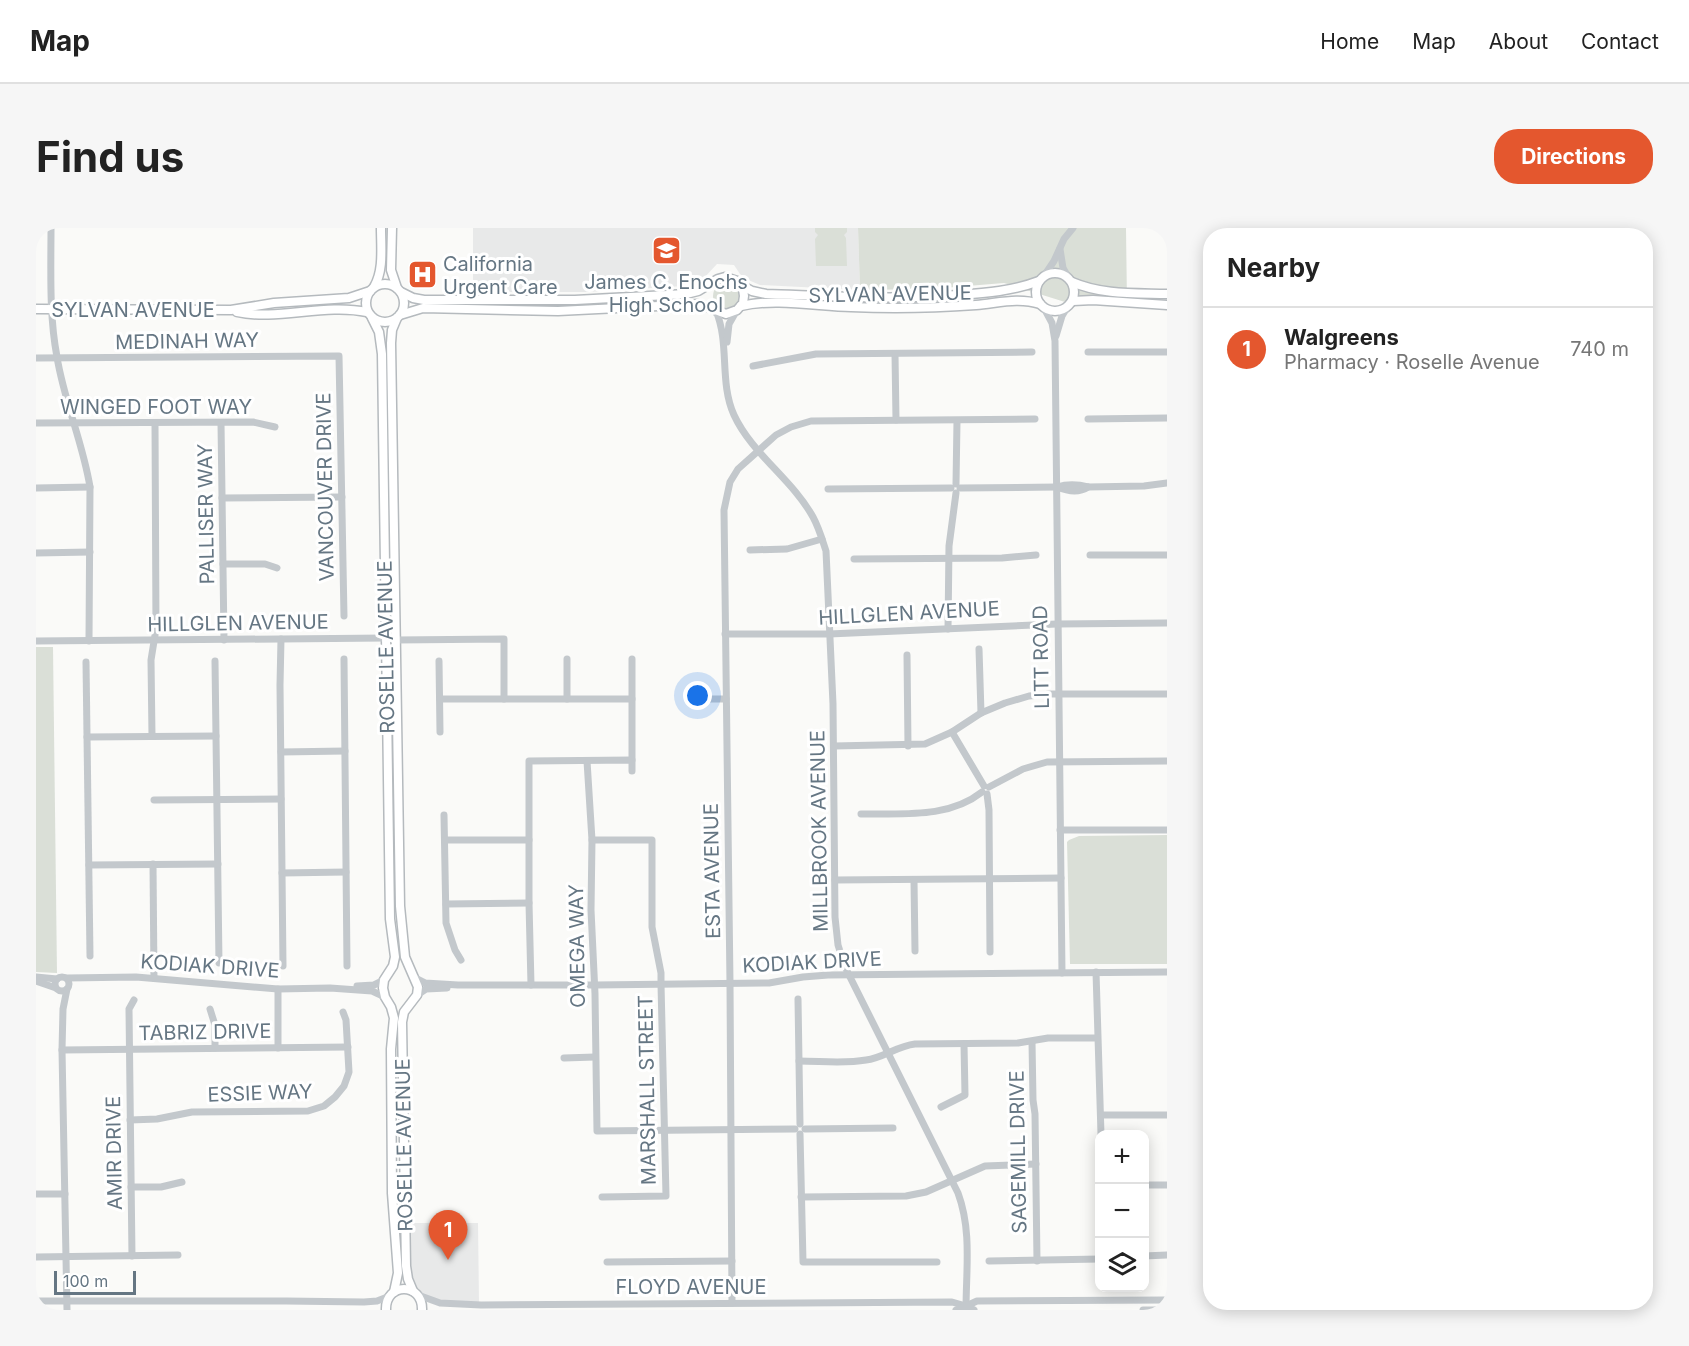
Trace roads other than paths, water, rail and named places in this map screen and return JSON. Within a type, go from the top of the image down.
[{"type":"main road","points":[[372,289],[386,284],[413,298],[424,300],[575,300],[686,294],[698,291],[725,277],[741,285],[744,296],[739,308],[726,314],[699,304],[558,311],[421,308],[390,322],[384,322],[370,315],[366,300],[381,269],[381,228]]},
{"type":"main road","points":[[392,228],[391,270],[404,303],[398,317]]},
{"type":"main road","points":[[1167,294],[1101,291],[1086,288],[1056,272],[1041,278],[1036,292],[1042,306],[1056,312],[1070,304],[1093,300],[1167,305]]},
{"type":"main road","name":"SYLVAN AVENUE","points":[[741,285],[752,291],[766,294],[878,298],[986,293],[1018,288],[1041,278]]},
{"type":"main road","points":[[1070,280],[1074,288],[1070,304]]},
{"type":"main road","points":[[712,284],[708,297],[709,303],[715,310]]},
{"type":"main road","name":"SYLVAN AVENUE","points":[[36,309],[231,310],[274,303],[350,298],[372,289]]},
{"type":"main road","name":"SYLVAN AVENUE","points":[[739,308],[765,303],[922,308],[1022,300],[1042,306]]},
{"type":"main road","name":"SYLVAN AVENUE","points":[[231,310],[248,314],[351,309],[370,315]]},
{"type":"main road","name":"ROSELLE AVENUE","points":[[370,315],[379,332],[382,354],[390,919],[395,956],[386,978]]},
{"type":"main road","name":"ROSELLE AVENUE","points":[[398,317],[392,330],[391,343],[400,906],[405,957],[414,977]]},
{"type":"main road","points":[[386,638],[391,646],[392,678],[397,692]]},
{"type":"main road","points":[[399,970],[406,971],[414,977],[418,987],[414,998],[406,1005],[400,1005],[387,999],[383,988],[386,978],[399,970]]},
{"type":"main road","name":"ROSELLE AVENUE","points":[[414,998],[402,1017],[406,1266],[408,1279],[422,1303],[422,1310]]},
{"type":"main road","name":"ROSELLE AVENUE","points":[[386,1310],[386,1304],[392,1294],[398,1274],[392,1173],[391,1049],[394,1023],[393,1011],[387,999]]},
{"type":"main road","points":[[392,1294],[403,1289],[416,1293]]},
{"type":"street","points":[[51,228],[51,309],[57,358],[90,487],[89,641]]},
{"type":"street","points":[[1041,278],[1073,228]]},
{"type":"street","points":[[1060,249],[1063,268],[1070,280]]},
{"type":"street","name":"LITT ROAD","points":[[1054,341],[1060,321],[1070,304]]},
{"type":"street","name":"LITT ROAD","points":[[1042,306],[1052,323],[1054,341],[1062,973]]},
{"type":"street","name":"MILLBROOK AVENUE","points":[[725,353],[729,324],[739,308]]},
{"type":"street","name":"MILLBROOK AVENUE","points":[[715,310],[722,326],[727,390],[732,412],[746,435],[813,516],[826,551],[834,746],[836,937],[849,975],[962,1203],[967,1232],[966,1308]]},
{"type":"street","points":[[753,366],[805,355],[1032,352]]},
{"type":"street","points":[[1088,352],[1167,352]]},
{"type":"street","points":[[895,354],[896,420]]},
{"type":"street","name":"MEDINAH WAY","points":[[36,358],[339,356]]},
{"type":"street","name":"VANCOUVER DRIVE","points":[[339,356],[344,616]]},
{"type":"street","points":[[1088,419],[1167,418]]},
{"type":"street","name":"ESTA AVENUE","points":[[732,1303],[724,515],[730,482],[735,473],[758,450],[783,431],[800,423],[811,421],[1035,419]]},
{"type":"street","points":[[948,629],[948,558],[956,488],[957,421]]},
{"type":"street","name":"WINGED FOOT WAY","points":[[36,423],[253,422],[274,427]]},
{"type":"street","points":[[152,736],[151,660],[156,629],[155,423]]},
{"type":"street","name":"PALLISER WAY","points":[[221,423],[224,640]]},
{"type":"street","points":[[828,489],[1057,487],[1065,485],[1088,487],[1144,486],[1167,483]]},
{"type":"street","points":[[36,488],[90,487]]},
{"type":"street","points":[[222,498],[342,497]]},
{"type":"street","points":[[750,550],[787,549],[822,539]]},
{"type":"street","points":[[36,553],[90,552]]},
{"type":"street","points":[[854,559],[1002,558],[1036,555]]},
{"type":"street","points":[[1090,555],[1167,555]]},
{"type":"street","points":[[223,564],[264,564],[277,568]]},
{"type":"street","name":"HILLGLEN AVENUE","points":[[725,634],[829,634],[1057,624],[1167,623]]},
{"type":"street","name":"HILLGLEN AVENUE","points":[[36,641],[386,638]]},
{"type":"street","points":[[281,639],[283,966]]},
{"type":"street","points":[[396,640],[504,639],[504,699]]},
{"type":"street","points":[[979,649],[981,713]]},
{"type":"street","points":[[907,655],[908,746]]},
{"type":"street","points":[[344,659],[347,966]]},
{"type":"street","points":[[567,659],[567,699]]},
{"type":"street","points":[[632,659],[632,771]]},
{"type":"street","points":[[215,661],[219,963]]},
{"type":"street","points":[[439,661],[440,732]]},
{"type":"street","points":[[86,662],[90,956]]},
{"type":"street","points":[[834,746],[908,746],[931,742],[952,732],[981,713],[1017,699],[1041,694],[1167,694]]},
{"type":"street","points":[[440,699],[632,699]]},
{"type":"street","points":[[696,699],[726,699]]},
{"type":"street","points":[[952,732],[986,790],[989,810],[990,951]]},
{"type":"street","points":[[87,737],[216,736]]},
{"type":"street","points":[[281,752],[345,752]]},
{"type":"street","points":[[531,985],[529,761],[632,760]]},
{"type":"street","name":"OMEGA WAY","points":[[587,761],[592,840],[591,910],[595,985],[597,1131],[663,1130]]},
{"type":"street","points":[[861,814],[924,813],[958,806],[1029,766],[1047,762],[1167,761]]},
{"type":"street","points":[[154,800],[281,799]]},
{"type":"street","points":[[444,815],[446,923],[455,951],[461,960]]},
{"type":"street","points":[[1060,830],[1167,830]]},
{"type":"street","points":[[445,840],[529,840]]},
{"type":"street","name":"MARSHALL STREET","points":[[592,840],[652,840],[652,927],[661,973],[666,1196],[602,1197]]},
{"type":"street","points":[[153,864],[154,978]]},
{"type":"street","points":[[89,865],[218,864]]},
{"type":"street","points":[[282,873],[346,872]]},
{"type":"street","points":[[835,880],[1061,878]]},
{"type":"street","points":[[914,880],[915,951]]},
{"type":"street","points":[[446,904],[529,903]]},
{"type":"street","points":[[1096,972],[1101,1130]]},
{"type":"street","name":"KODIAK DRIVE","points":[[414,977],[425,983],[458,985],[595,985],[778,982],[814,975],[1167,972]]},
{"type":"street","points":[[36,979],[57,979],[61,976],[67,978],[69,982],[63,1009],[62,1050],[67,1310]]},
{"type":"street","name":"KODIAK DRIVE","points":[[67,978],[154,978],[278,989],[330,988],[372,991],[387,999]]},
{"type":"street","name":"KODIAK DRIVE","points":[[68,988],[88,978]]},
{"type":"street","name":"KODIAK DRIVE","points":[[330,988],[371,985],[386,978]]},
{"type":"street","points":[[36,979],[63,991],[68,988]]},
{"type":"street","points":[[57,979],[55,983],[63,1009]]},
{"type":"street","name":"KODIAK DRIVE","points":[[414,998],[426,989],[458,985]]},
{"type":"street","points":[[278,989],[278,1048]]},
{"type":"street","points":[[798,999],[803,1262],[937,1262]]},
{"type":"street","name":"AMIR DRIVE","points":[[132,1256],[129,1009],[134,1000]]},
{"type":"street","points":[[210,1008],[215,1024],[215,1048]]},
{"type":"street","name":"ESSIE WAY","points":[[130,1120],[157,1119],[192,1112],[308,1111],[324,1106],[344,1086],[349,1071],[346,1020],[343,1012]]},
{"type":"street","points":[[799,1061],[866,1060],[910,1045],[1018,1043],[1048,1038],[1097,1038]]},
{"type":"street","name":"SAGEMILL DRIVE","points":[[1032,1042],[1037,1261]]},
{"type":"street","points":[[941,1107],[965,1095],[964,1044]]},
{"type":"street","name":"TABRIZ DRIVE","points":[[62,1050],[348,1047]]},
{"type":"street","points":[[564,1058],[596,1058]]},
{"type":"street","points":[[1101,1115],[1167,1115]]},
{"type":"street","points":[[663,1130],[893,1128]]},
{"type":"street","points":[[801,1197],[906,1196],[926,1191],[985,1166],[1036,1164]]},
{"type":"street","points":[[131,1187],[161,1187],[182,1182]]},
{"type":"street","points":[[1149,1185],[1167,1185]]},
{"type":"street","points":[[36,1194],[65,1194]]},
{"type":"street","points":[[36,1257],[178,1255]]},
{"type":"street","points":[[1149,1256],[1167,1256]]},
{"type":"street","points":[[989,1261],[1095,1259]]},
{"type":"street","points":[[607,1262],[732,1261]]},
{"type":"street","name":"FLOYD AVENUE","points":[[416,1293],[430,1301],[440,1303],[520,1307],[610,1304],[952,1302],[974,1310]]},
{"type":"street","points":[[36,1301],[364,1302],[377,1301],[392,1294]]},
{"type":"street","name":"FLOYD AVENUE","points":[[956,1310],[966,1308],[978,1301],[1167,1300]]},
{"type":"street","points":[[558,1310],[558,1308],[607,1308],[610,1304]]},
{"type":"street","points":[[1143,1310],[1167,1310]]},
{"type":"place","name":"James C. Enochs High School","points":[[666,251]]},
{"type":"place","name":"California Urgent Care","points":[[422,275]]},
{"type":"place","name":"Walgreens","points":[[448,1260]]}]
